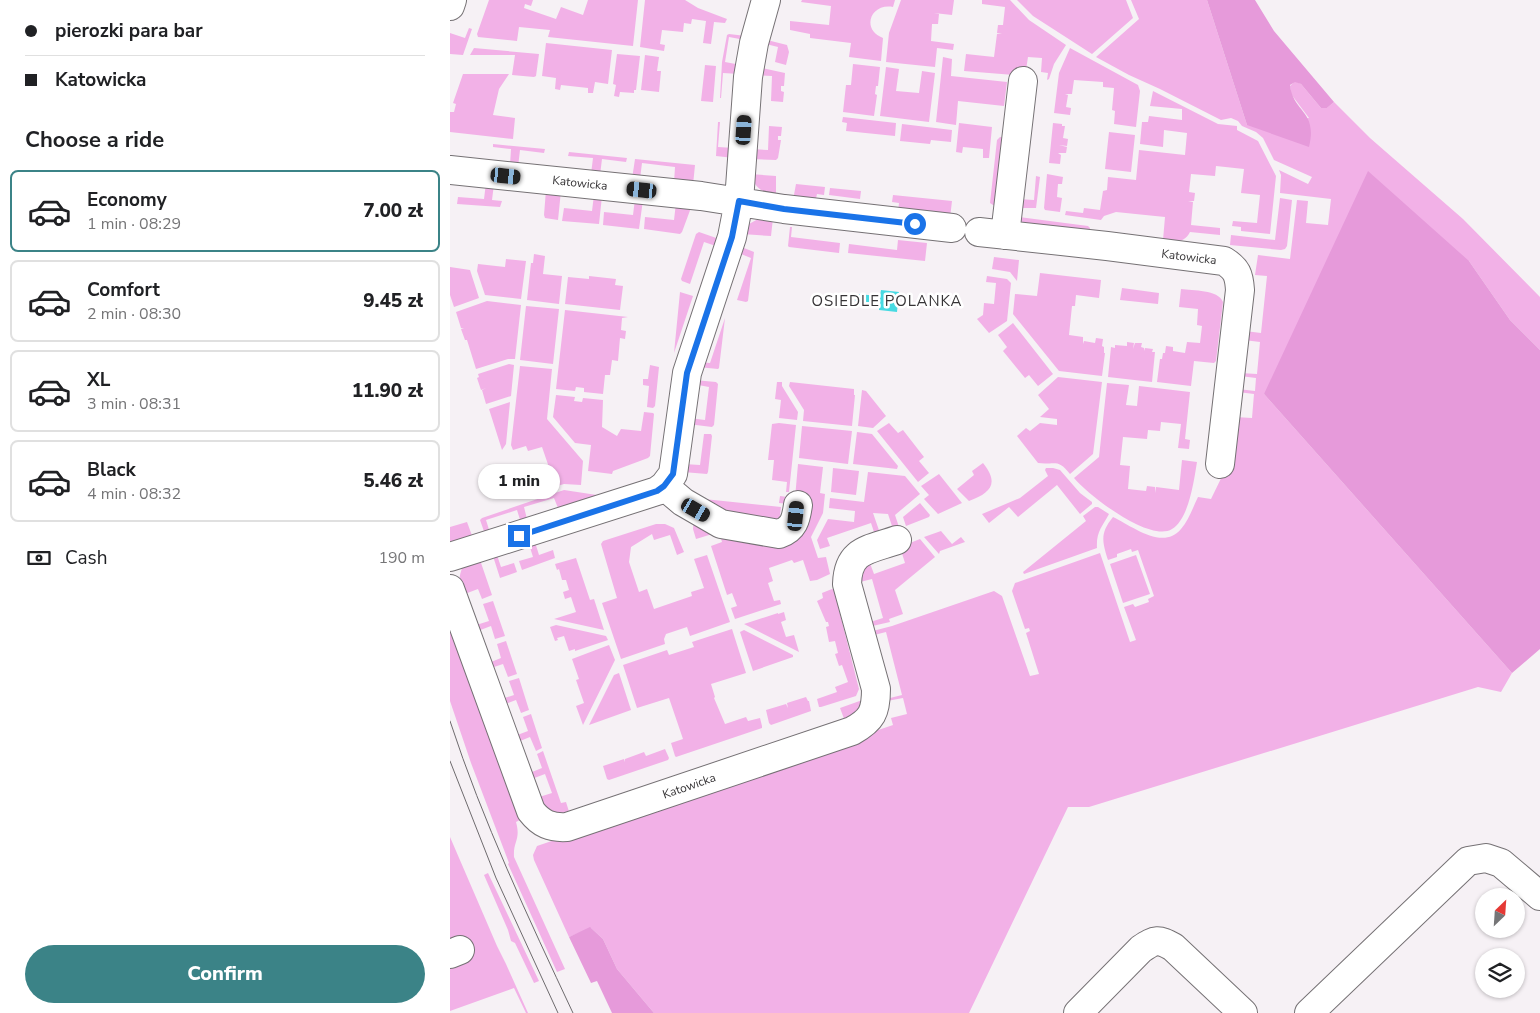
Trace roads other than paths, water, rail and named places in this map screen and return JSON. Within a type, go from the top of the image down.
[{"type":"street","points":[[450,6],[452,0]]},
{"type":"street","points":[[450,558],[657,491],[664,486],[673,474],[687,373],[732,237],[739,201],[748,78],[754,43],[766,0]]},
{"type":"street","name":"Katowicka","points":[[1023,81],[992,233],[1224,261],[1237,271],[1240,290],[1220,464]]},
{"type":"street","name":"Katowicka","points":[[450,170],[739,201],[784,209],[952,228]]},
{"type":"street","points":[[664,486],[684,502],[721,524],[779,534],[788,531],[794,524],[798,505]]},
{"type":"street","name":"Katowicka","points":[[450,588],[531,811],[537,819],[548,826],[554,828],[567,827],[852,731],[866,724],[876,702],[876,689],[847,584],[848,572],[851,562],[858,554],[897,540]]},
{"type":"street","points":[[1309,1013],[1468,861],[1486,858],[1501,863],[1540,896]]},
{"type":"street","points":[[1078,1013],[1141,949],[1151,942],[1161,940],[1173,947],[1243,1013]]},
{"type":"water","points":[[881,290],[899,292],[897,312],[879,310],[879,303],[855,301],[856,294],[880,296]]},
{"type":"tram line","points":[[450,721],[492,832],[523,905],[573,1013]]},
{"type":"tram line","points":[[450,761],[496,878],[558,1013]]},
{"type":"district","name":"OSIEDLE POLANKA","points":[[887,301]]}]
